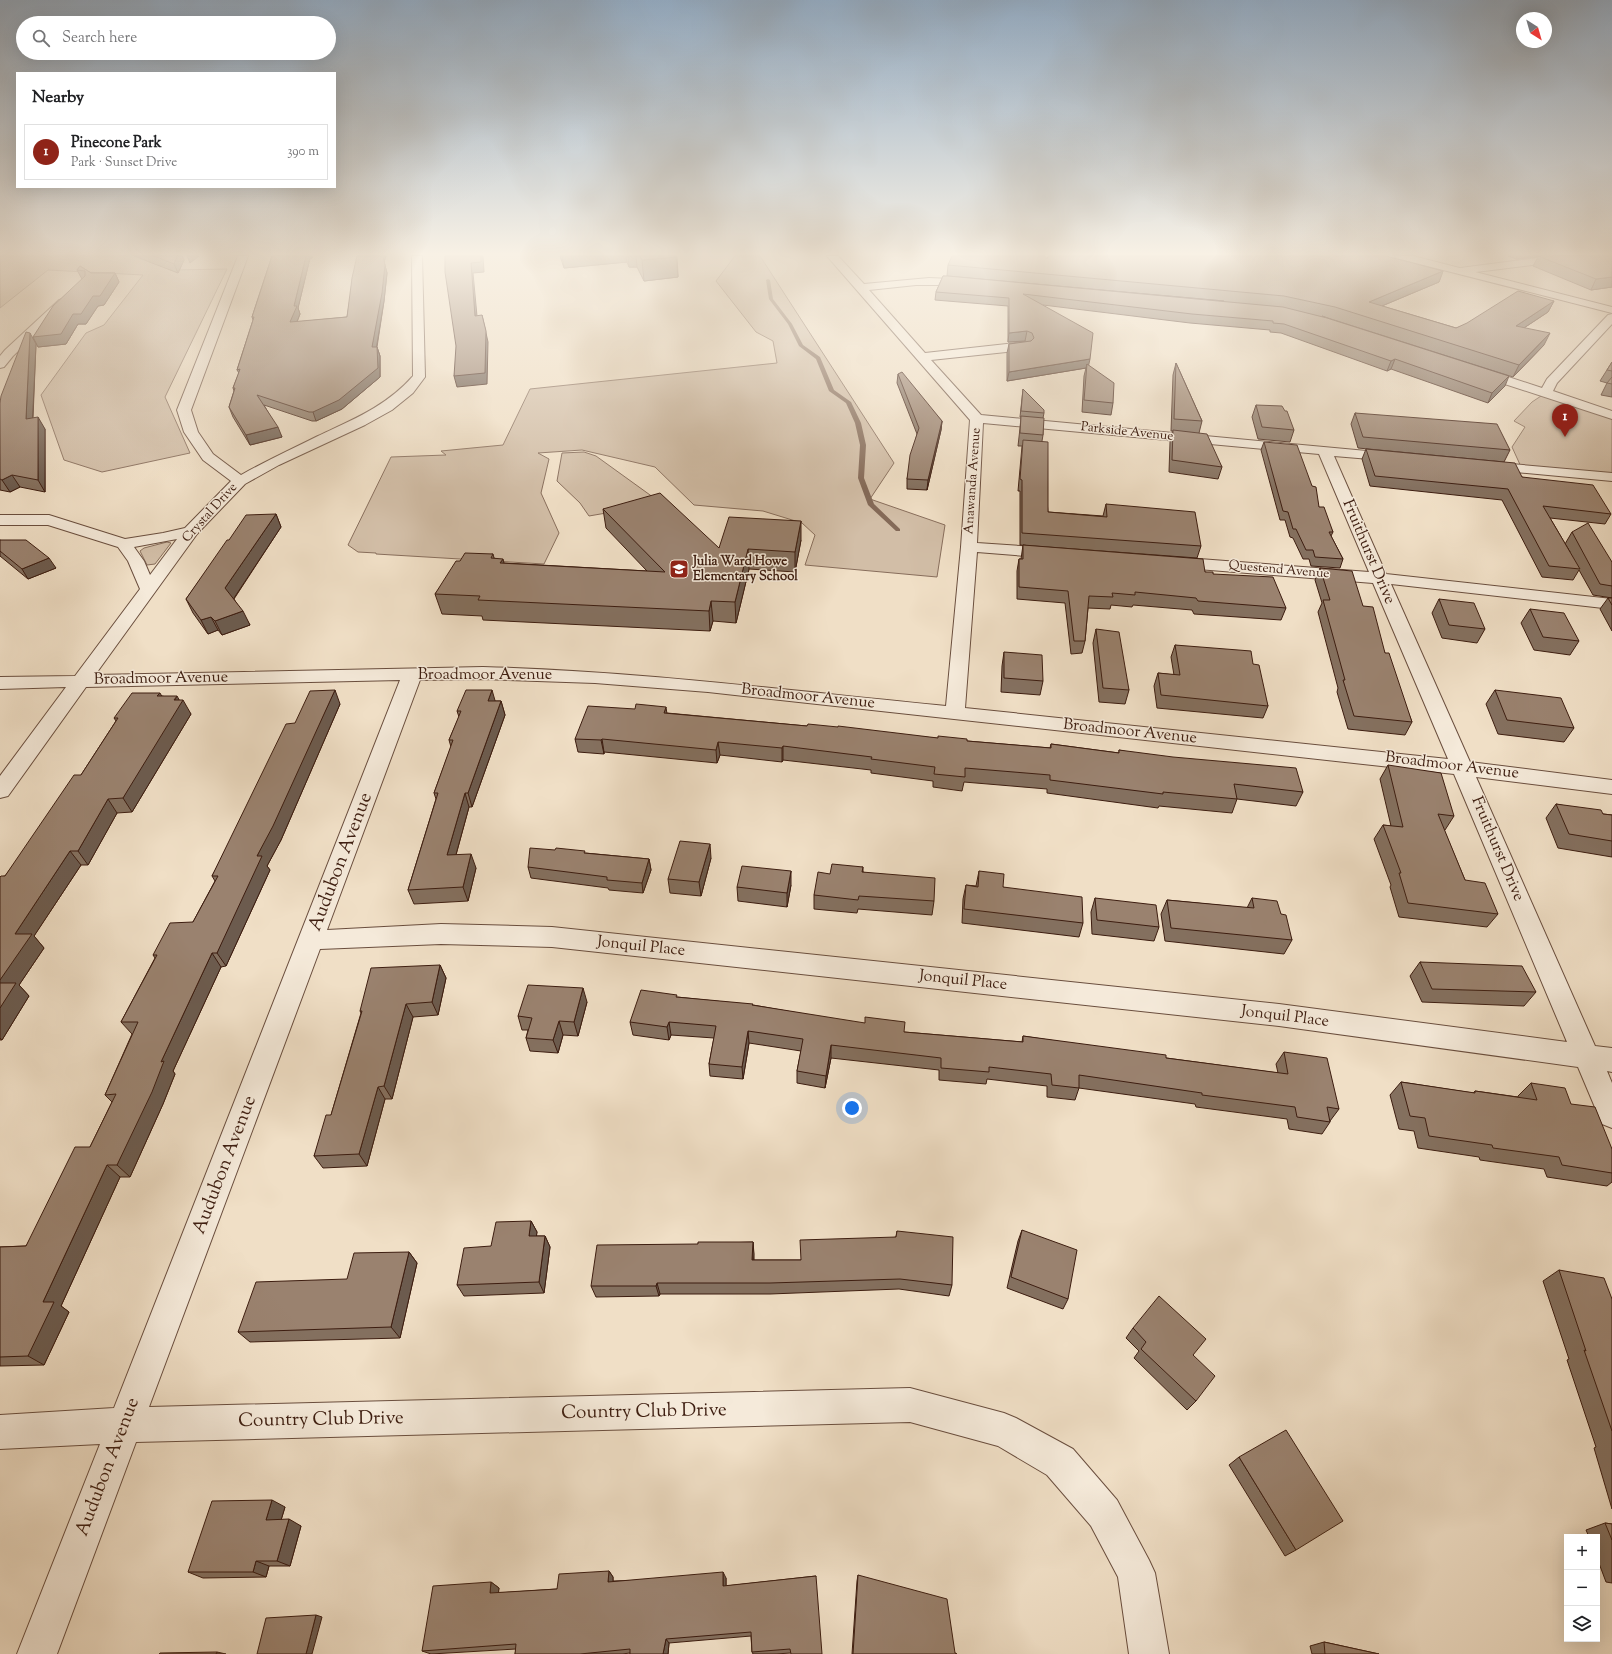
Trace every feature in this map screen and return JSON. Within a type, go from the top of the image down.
[{"type":"street","points":[[0,364],[9,353],[30,333]]},
{"type":"street","points":[[213,333],[184,410],[191,432],[208,457],[240,481]]},
{"type":"street","name":"Crystal Drive","points":[[0,791],[192,531],[240,481],[274,462],[360,422],[387,407],[412,386],[419,377],[418,333]]},
{"type":"street","name":"Anawanda Avenue","points":[[901,333],[977,419],[969,547],[955,713]]},
{"type":"street","points":[[1546,393],[1552,382],[1597,333]]},
{"type":"street","points":[[922,357],[1025,346]]},
{"type":"street","points":[[1471,369],[1612,415]]},
{"type":"street","name":"Parkside Avenue","points":[[977,419],[1404,458]]},
{"type":"street","name":"Fruithurst Drive","points":[[1326,451],[1379,578],[1462,766],[1612,1115]]},
{"type":"street","points":[[1475,465],[1612,477]]},
{"type":"street","points":[[0,520],[49,520],[124,544],[164,538],[192,531]]},
{"type":"street","points":[[124,544],[136,561],[148,589]]},
{"type":"street","points":[[969,547],[1068,554]]},
{"type":"street","name":"Questend Avenue","points":[[1155,561],[1379,578],[1612,604]]},
{"type":"street","name":"Broadmoor Avenue","points":[[0,683],[542,673],[678,683],[1462,766],[1612,787]]},
{"type":"street","name":"Audubon Avenue","points":[[37,1654],[312,940],[412,675]]},
{"type":"street","name":"Jonquil Place","points":[[312,940],[441,934],[552,937],[1279,1015],[1612,1060]]},
{"type":"street","name":"Country Club Drive","points":[[0,1432],[124,1425],[910,1405],[1004,1430],[1060,1462],[1104,1513],[1136,1573],[1150,1654]]},
{"type":"shaded area","points":[[86,333],[196,333],[165,397],[190,453],[102,472],[64,460],[41,395]]},
{"type":"shaded area","points":[[758,333],[810,333],[894,463],[870,499],[945,525],[937,577],[805,565],[815,535],[802,523],[763,511],[694,505],[655,467],[582,450],[538,453],[549,459],[541,493],[559,533],[544,564],[376,554],[358,552],[348,545],[391,457],[446,455],[441,451],[503,445],[530,389],[777,363],[773,341]]},
{"type":"shaded area","points":[[1539,391],[1612,415],[1612,477],[1522,469],[1512,447],[1525,427],[1514,421],[1532,402],[1541,396]]},
{"type":"shaded area","points":[[584,452],[596,456],[657,500],[635,508],[589,516],[580,503],[557,481],[562,453]]},
{"type":"shaded area","points":[[167,542],[171,543],[155,564],[147,565],[140,551],[144,548]]},
{"type":"building","points":[[26,333],[30,333],[26,419],[38,417],[38,480],[12,475],[2,480],[0,479],[1,396]]},
{"type":"building","points":[[35,333],[61,333],[61,334],[33,337]]},
{"type":"building","points":[[249,333],[375,333],[372,347],[377,347],[378,368],[339,400],[313,412],[309,412],[257,395],[278,427],[246,435],[229,407],[235,388],[233,388],[240,369],[237,370]]},
{"type":"building","points":[[454,333],[486,333],[485,373],[454,376],[456,346]]},
{"type":"building","points":[[1032,333],[1093,333],[1090,359],[1009,372],[1009,344],[1031,341],[1034,338]]},
{"type":"building","points":[[1311,333],[1375,333],[1509,376],[1492,393],[1395,359],[1391,361]]},
{"type":"building","points":[[1418,333],[1550,333],[1519,365]]},
{"type":"building","points":[[1612,362],[1612,371],[1607,370]]},
{"type":"building","points":[[1176,363],[1202,421],[1174,419]]},
{"type":"building","points":[[1087,364],[1114,383],[1113,403],[1084,400]]},
{"type":"building","points":[[902,372],[942,421],[928,480],[907,479],[910,455],[919,428],[898,374]]},
{"type":"building","points":[[1612,377],[1612,384],[1607,383]]},
{"type":"building","points":[[1023,389],[1044,410],[1044,413],[1021,411]]},
{"type":"building","points":[[1256,405],[1282,406],[1285,411],[1287,411],[1294,430],[1262,427]]},
{"type":"building","points":[[1355,413],[1497,424],[1510,450],[1363,437]]},
{"type":"building","points":[[1021,416],[1044,418],[1043,435],[1020,433]]},
{"type":"building","points":[[1173,430],[1207,434],[1222,467],[1172,460]]},
{"type":"building","points":[[1023,440],[1048,442],[1048,512],[1107,517],[1106,504],[1195,512],[1201,546],[1022,533],[1022,480],[1020,479]]},
{"type":"building","points":[[1264,442],[1297,445],[1312,486],[1316,487],[1319,507],[1324,507],[1333,532],[1329,532],[1343,559],[1315,557],[1313,550],[1306,550],[1296,529],[1293,529],[1288,512],[1283,511]]},
{"type":"building","points":[[1366,449],[1515,463],[1522,477],[1593,485],[1611,514],[1543,506],[1580,569],[1549,566],[1508,489],[1375,476]]},
{"type":"building","points":[[660,493],[719,548],[729,517],[801,521],[795,552],[748,549],[735,602],[711,601],[709,611],[478,600],[480,596],[435,594],[456,561],[460,561],[465,553],[493,554],[491,558],[503,559],[500,563],[665,572],[603,509]]},
{"type":"building","points":[[276,514],[225,588],[243,611],[215,621],[211,617],[201,620],[186,599],[227,540],[229,540],[246,515]]},
{"type":"building","points":[[1588,523],[1612,562],[1612,586],[1600,584],[1572,532]]},
{"type":"building","points":[[0,540],[26,540],[49,558],[22,569],[0,551]]},
{"type":"building","points":[[1023,545],[1203,559],[1205,572],[1213,572],[1213,574],[1273,577],[1286,608],[1198,601],[1196,598],[1135,592],[1135,595],[1112,593],[1113,597],[1089,596],[1085,641],[1074,641],[1068,591],[1019,587],[1019,559],[1023,559]]},
{"type":"building","points":[[1320,568],[1352,571],[1363,606],[1373,607],[1385,653],[1389,653],[1412,722],[1354,716],[1343,680],[1345,680],[1323,600],[1330,600]]},
{"type":"building","points":[[1608,598],[1612,598],[1612,605]]},
{"type":"building","points":[[1439,599],[1474,603],[1485,629],[1449,625]]},
{"type":"building","points":[[1530,609],[1564,613],[1579,641],[1543,637]]},
{"type":"building","points":[[1096,629],[1119,632],[1129,690],[1103,688]]},
{"type":"building","points":[[1175,645],[1251,651],[1253,664],[1259,665],[1268,706],[1161,695],[1158,673],[1180,675]]},
{"type":"building","points":[[1004,652],[1042,655],[1043,681],[1004,678]]},
{"type":"building","points":[[335,690],[273,826],[257,856],[262,856],[217,953],[212,953],[161,1062],[164,1061],[152,1092],[117,1165],[107,1165],[43,1302],[54,1302],[28,1356],[0,1357],[0,1247],[26,1246],[75,1147],[90,1147],[116,1094],[105,1095],[138,1022],[121,1022],[157,955],[153,955],[170,923],[193,922],[218,876],[212,876],[286,724],[295,723],[310,691]]},
{"type":"building","points":[[466,690],[492,690],[488,701],[501,701],[468,793],[465,793],[447,855],[471,854],[463,887],[408,890],[438,793],[434,793],[453,740],[449,740],[461,711],[457,711]]},
{"type":"building","points":[[1495,690],[1561,698],[1574,728],[1507,720]]},
{"type":"building","points":[[132,693],[160,693],[157,696],[177,696],[174,700],[183,700],[123,798],[108,799],[78,851],[70,851],[15,934],[32,934],[0,980],[0,877],[5,876],[74,775],[81,775],[118,718],[114,718]]},
{"type":"building","points":[[636,704],[666,707],[664,713],[807,726],[808,724],[838,726],[938,738],[938,736],[967,739],[967,741],[1051,748],[1051,744],[1119,753],[1119,750],[1173,757],[1296,768],[1303,792],[1234,784],[1237,799],[1163,792],[1163,794],[1050,780],[1050,775],[965,768],[965,777],[934,774],[935,767],[871,759],[872,757],[783,746],[782,748],[718,742],[716,750],[602,739],[575,739],[588,706],[635,709]]},
{"type":"building","points":[[1388,765],[1441,773],[1454,816],[1438,814],[1465,880],[1485,883],[1498,914],[1408,903],[1399,873],[1401,873],[1383,825],[1403,827]]},
{"type":"building","points":[[1556,804],[1601,810],[1603,814],[1612,815],[1612,841],[1569,834]]},
{"type":"building","points":[[680,841],[710,844],[699,882],[668,879]]},
{"type":"building","points":[[530,848],[555,850],[556,848],[585,851],[584,853],[649,859],[642,883],[607,880],[607,877],[528,867]]},
{"type":"building","points":[[832,864],[863,867],[862,872],[935,878],[934,901],[859,896],[858,900],[814,895],[818,872],[830,874]]},
{"type":"building","points":[[742,866],[791,871],[787,893],[737,887]]},
{"type":"building","points":[[979,871],[1004,874],[1003,887],[1082,897],[1083,923],[964,909],[966,885],[978,887]]},
{"type":"building","points":[[1095,898],[1156,905],[1159,927],[1097,920]]},
{"type":"building","points":[[1252,898],[1277,901],[1281,914],[1286,915],[1292,940],[1171,928],[1167,900],[1254,908]]},
{"type":"building","points":[[1420,962],[1522,966],[1536,992],[1432,989]]},
{"type":"building","points":[[440,965],[432,1002],[406,1004],[384,1086],[378,1087],[359,1154],[314,1156],[326,1115],[331,1115],[362,1011],[360,1011],[371,968]]},
{"type":"building","points":[[0,983],[16,983],[0,1008]]},
{"type":"building","points":[[528,985],[583,988],[574,1022],[559,1021],[553,1040],[526,1038],[532,1018],[518,1016]]},
{"type":"building","points":[[641,990],[677,995],[676,997],[753,1004],[752,1005],[865,1023],[865,1017],[905,1022],[904,1032],[1023,1042],[1023,1036],[1166,1055],[1166,1058],[1288,1074],[1284,1052],[1327,1058],[1339,1109],[1327,1107],[1330,1122],[1297,1117],[1295,1107],[1202,1095],[1202,1093],[1079,1075],[1079,1088],[1052,1085],[1051,1074],[989,1067],[989,1072],[941,1068],[941,1058],[831,1045],[826,1076],[797,1071],[803,1039],[748,1031],[742,1067],[709,1064],[716,1026],[669,1022],[667,1027],[630,1022]]},
{"type":"building","points":[[1401,1082],[1537,1100],[1531,1083],[1565,1088],[1571,1104],[1595,1107],[1612,1149],[1612,1173],[1562,1165],[1559,1157],[1493,1148],[1492,1145],[1429,1136],[1425,1118],[1410,1116]]},
{"type":"building","points":[[531,1221],[529,1236],[545,1236],[539,1282],[457,1285],[464,1248],[491,1246],[496,1222]]},
{"type":"building","points":[[1022,1230],[1077,1250],[1068,1299],[1011,1277]]},
{"type":"building","points":[[897,1231],[953,1237],[952,1285],[900,1279],[770,1283],[657,1283],[656,1286],[591,1286],[597,1245],[753,1242],[752,1260],[801,1260],[800,1240],[896,1237]]},
{"type":"building","points":[[409,1252],[391,1327],[238,1332],[256,1282],[347,1279],[354,1253]]},
{"type":"building","points":[[1559,1270],[1604,1278],[1612,1299],[1612,1431],[1584,1350],[1586,1351]]},
{"type":"building","points":[[1159,1296],[1206,1339],[1193,1355],[1215,1376],[1196,1401],[1141,1349],[1146,1342],[1133,1328]]},
{"type":"building","points":[[1286,1430],[1343,1521],[1296,1550],[1239,1457]]},
{"type":"building","points":[[272,1500],[266,1520],[289,1519],[277,1561],[256,1561],[253,1572],[188,1572],[212,1501]]},
{"type":"building","points":[[1605,1523],[1612,1524],[1612,1540]]},
{"type":"building","points":[[609,1571],[608,1582],[723,1572],[723,1586],[816,1576],[822,1654],[791,1654],[790,1649],[752,1652],[751,1632],[666,1639],[663,1654],[630,1654],[630,1649],[580,1654],[515,1654],[516,1644],[422,1651],[433,1586],[491,1582],[490,1593],[557,1589],[559,1574]]},
{"type":"building","points":[[858,1575],[947,1599],[955,1653],[957,1654],[853,1654]]},
{"type":"building","points":[[316,1615],[306,1654],[257,1654],[266,1618]]},
{"type":"building","points":[[1324,1642],[1379,1654],[1325,1654]]},
{"type":"building","points":[[217,1652],[216,1654],[159,1654],[160,1653]]},
{"type":"waterway","points":[[795,333],[801,346],[818,358],[832,391],[848,402],[858,423],[863,445],[861,478],[871,505],[898,530]]},
{"type":"place","name":"Pinecone Park","points":[[1565,437]]},
{"type":"place","name":"Julia Ward Howe Elementary School","points":[[679,569]]}]
